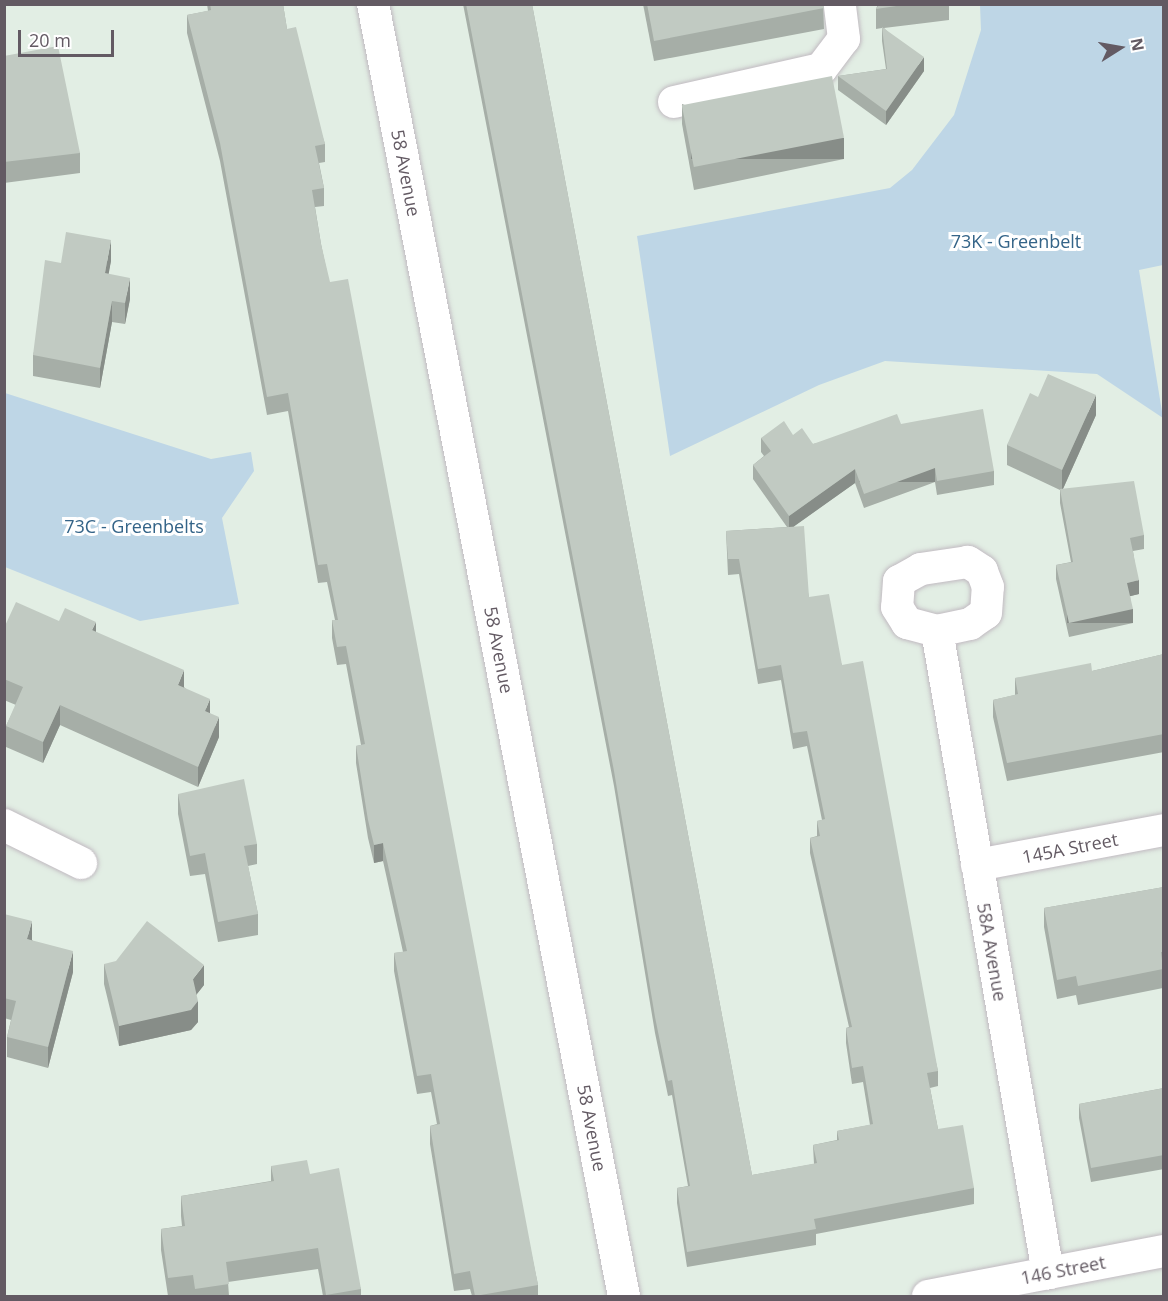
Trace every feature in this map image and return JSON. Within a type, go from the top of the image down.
[{"type":"street","name":"58 Avenue","points":[[373,4],[624,1296]]},
{"type":"street","points":[[674,102],[821,69],[844,39],[840,4]]},
{"type":"street","name":"58A Avenue","points":[[938,631],[1048,1273]]},
{"type":"street","points":[[4,825],[81,863]]},
{"type":"street","name":"145A Street","points":[[977,865],[1164,830]]},
{"type":"street","name":"146 Street","points":[[928,1296],[1164,1251]]},
{"type":"green space","name":"73K - Greenbelt","points":[[980,5],[1163,5],[1163,265],[1139,270],[1163,418],[1097,374],[885,361],[819,385],[670,456],[637,236],[890,188],[912,170],[954,115],[981,30]]},
{"type":"green space","name":"73C - Greenbelts","points":[[5,393],[211,459],[251,452],[254,471],[222,518],[239,604],[140,621],[5,567]]},
{"type":"building","points":[[210,4],[283,4],[287,29],[296,27],[325,144],[315,146],[324,188],[312,190],[321,244],[330,282],[348,279],[538,1285],[475,1296],[470,1271],[454,1274],[430,1126],[440,1124],[431,1074],[417,1076],[394,953],[407,951],[383,843],[374,845],[368,820],[356,746],[365,744],[346,646],[337,647],[332,620],[338,620],[327,564],[318,565],[288,393],[267,397],[220,143],[187,15],[211,10]]},
{"type":"building","points":[[466,4],[532,4],[752,1175],[817,1163],[813,1145],[839,1140],[837,1131],[873,1124],[863,1066],[852,1068],[846,1028],[852,1027],[810,838],[820,836],[817,821],[825,819],[807,731],[793,733],[781,665],[758,669],[739,559],[728,559],[726,531],[804,526],[809,597],[829,594],[842,665],[863,661],[938,1071],[927,1073],[938,1129],[963,1125],[974,1188],[814,1219],[816,1229],[687,1252],[677,1188],[690,1186],[672,1080],[668,1081],[655,1017],[614,771]]},
{"type":"building","points":[[647,4],[823,4],[824,8],[654,41]]},
{"type":"building","points":[[879,4],[910,4],[876,9]]},
{"type":"building","points":[[882,27],[924,57],[886,111],[838,76],[887,69]]},
{"type":"building","points":[[58,46],[80,153],[4,162],[4,56]]},
{"type":"building","points":[[832,76],[844,138],[694,167],[682,105]]},
{"type":"building","points":[[66,232],[111,240],[105,273],[130,278],[125,303],[112,301],[100,368],[33,355],[45,260],[61,263]]},
{"type":"building","points":[[1048,374],[1096,395],[1062,470],[1007,445],[1030,393],[1038,397]]},
{"type":"building","points":[[983,409],[994,471],[937,481],[935,468],[864,494],[855,469],[789,516],[753,465],[771,451],[761,438],[784,421],[793,435],[802,428],[813,444],[897,414],[901,424]]},
{"type":"building","points":[[1134,481],[1144,535],[1130,538],[1139,580],[1127,583],[1133,609],[1069,623],[1056,565],[1073,562],[1060,489]]},
{"type":"building","points":[[16,602],[59,621],[65,608],[96,622],[92,630],[184,670],[178,685],[210,699],[205,711],[219,717],[198,767],[60,705],[43,742],[6,726],[23,687],[4,679],[4,628]]},
{"type":"building","points":[[1164,654],[1164,734],[1007,763],[993,700],[1018,694],[1015,678],[1091,663],[1092,671]]},
{"type":"building","points":[[244,779],[257,844],[244,846],[258,914],[218,922],[205,853],[190,856],[178,794]]},
{"type":"building","points":[[1164,887],[1164,952],[1161,952],[1163,969],[1078,986],[1076,976],[1057,980],[1044,908]]},
{"type":"building","points":[[4,914],[32,921],[27,939],[73,951],[48,1047],[7,1037],[16,1001],[4,998]]},
{"type":"building","points":[[147,921],[204,965],[193,979],[198,1001],[191,1010],[119,1026],[104,964],[116,961]]},
{"type":"building","points":[[1164,1088],[1164,1155],[1091,1168],[1079,1104]]},
{"type":"building","points":[[307,1160],[310,1174],[339,1168],[361,1289],[326,1295],[318,1248],[226,1262],[229,1284],[195,1289],[193,1275],[168,1278],[161,1229],[185,1226],[181,1196],[274,1181],[271,1166]]}]
